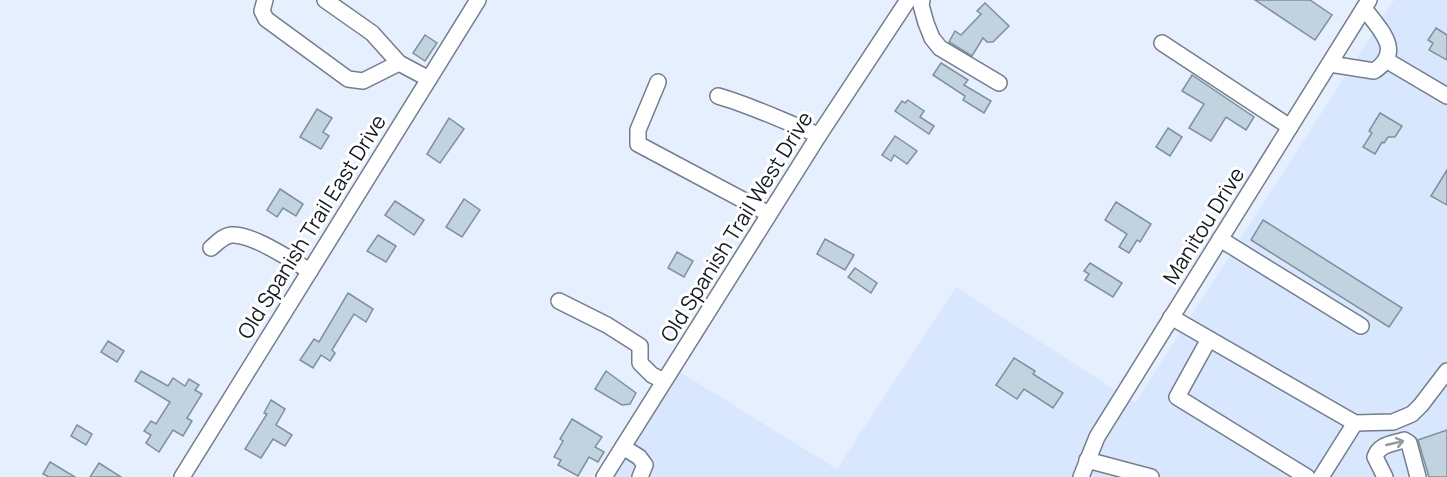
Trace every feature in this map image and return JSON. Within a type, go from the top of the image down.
[{"type":"street","points":[[265,0],[262,11],[266,19],[348,79],[363,81],[399,63]]},
{"type":"street","points":[[325,0],[372,33],[399,63],[429,80]]},
{"type":"street","name":"Old Spanish Trail East Drive","points":[[182,477],[478,0]]},
{"type":"street","name":"Old Spanish Trail West Drive","points":[[606,476],[819,135],[908,0]]},
{"type":"street","points":[[922,0],[921,5],[926,23],[932,38],[940,48],[999,83]]},
{"type":"street","points":[[1330,64],[1374,70],[1383,65],[1390,54],[1389,43],[1367,4]]},
{"type":"street","name":"Manitou Drive","points":[[1081,477],[1096,437],[1367,4]]},
{"type":"street","points":[[1162,43],[1290,127]]},
{"type":"street","points":[[1386,60],[1447,96]]},
{"type":"street","points":[[658,82],[638,130],[639,144],[769,214]]},
{"type":"street","points":[[718,96],[748,105],[819,135]]},
{"type":"street","points":[[211,248],[223,238],[232,235],[251,239],[310,271]]},
{"type":"street","points":[[1220,239],[1361,326]]},
{"type":"street","points":[[559,301],[607,325],[640,346],[640,363],[652,375],[664,381]]},
{"type":"street","points":[[1171,317],[1355,423],[1392,422],[1412,414],[1446,373]]},
{"type":"street","points":[[1209,339],[1177,397],[1307,477]]},
{"type":"street","points":[[1321,477],[1355,423]]},
{"type":"street","points":[[1385,477],[1375,457],[1377,451],[1380,447],[1404,440],[1409,443],[1418,477]]},
{"type":"street","points":[[622,447],[643,460],[645,465],[640,477]]},
{"type":"street","points":[[1088,460],[1151,477]]},
{"type":"shaded area","points":[[1394,0],[1447,0],[1447,477],[615,477],[680,372],[837,469],[956,287],[1135,403]]},
{"type":"building","points":[[1255,0],[1310,0],[1332,15],[1315,40]]},
{"type":"building","points":[[985,3],[1009,26],[993,42],[987,42],[983,38],[972,56],[949,42],[955,31],[961,35],[981,14],[977,11]]},
{"type":"building","points":[[1436,28],[1447,35],[1447,60],[1429,50],[1433,43],[1428,40]]},
{"type":"building","points":[[425,35],[437,43],[425,61],[413,53]]},
{"type":"building","points":[[941,63],[968,80],[964,85],[991,101],[984,113],[963,100],[965,96],[933,75]]},
{"type":"building","points":[[1192,75],[1254,117],[1246,130],[1226,117],[1211,141],[1189,128],[1204,104],[1182,91]]},
{"type":"building","points":[[908,100],[924,111],[920,117],[934,126],[929,134],[895,111],[902,101],[905,103]]},
{"type":"building","points":[[317,109],[332,118],[323,132],[329,136],[321,149],[300,137]]},
{"type":"building","points":[[1380,113],[1402,126],[1395,137],[1388,137],[1384,143],[1382,142],[1375,154],[1363,147]]},
{"type":"building","points":[[449,118],[464,129],[440,163],[427,154]]},
{"type":"building","points":[[1168,128],[1182,137],[1170,156],[1156,147]]},
{"type":"building","points":[[895,136],[917,151],[907,164],[894,155],[891,161],[882,155]]},
{"type":"building","points":[[1447,170],[1447,205],[1431,196]]},
{"type":"building","points":[[280,189],[303,204],[296,216],[283,208],[277,217],[267,210]]},
{"type":"building","points":[[464,199],[480,210],[462,237],[446,227]]},
{"type":"building","points":[[395,201],[424,220],[414,235],[385,215]]},
{"type":"building","points":[[1116,202],[1151,224],[1140,242],[1137,240],[1129,253],[1119,247],[1127,234],[1105,220]]},
{"type":"building","points":[[1263,220],[1402,308],[1389,327],[1251,240]]},
{"type":"building","points":[[378,235],[396,246],[386,262],[367,251]]},
{"type":"building","points":[[825,239],[854,255],[845,270],[817,254]]},
{"type":"building","points":[[677,252],[693,261],[684,277],[668,268]]},
{"type":"building","points":[[1090,263],[1122,283],[1113,297],[1085,280],[1089,274],[1084,271]]},
{"type":"building","points":[[855,268],[877,283],[871,293],[848,277]]},
{"type":"building","points":[[348,293],[373,309],[366,322],[354,314],[332,350],[335,353],[330,361],[321,355],[313,368],[300,360],[314,339],[319,342]]},
{"type":"building","points":[[108,341],[124,351],[117,362],[101,352]]},
{"type":"building","points":[[1014,358],[1035,371],[1033,374],[1063,393],[1053,408],[1024,389],[1017,399],[996,385]]},
{"type":"building","points":[[141,371],[168,386],[173,378],[185,386],[189,379],[199,385],[195,390],[202,394],[187,418],[192,421],[183,436],[173,430],[159,452],[146,443],[151,435],[144,431],[151,421],[156,424],[170,402],[135,381]]},
{"type":"building","points":[[606,371],[636,393],[630,404],[622,405],[595,389]]},
{"type":"building","points":[[271,400],[285,409],[276,425],[292,435],[285,446],[273,439],[261,458],[245,449],[267,414],[264,413]]},
{"type":"building","points":[[572,419],[602,437],[595,447],[604,452],[598,462],[589,457],[578,476],[558,465],[561,460],[554,457],[563,441],[560,439]]},
{"type":"building","points":[[77,425],[92,434],[86,445],[71,436]]},
{"type":"building","points":[[1447,430],[1447,477],[1429,477],[1418,440]]},
{"type":"building","points":[[50,462],[75,477],[49,477],[43,474]]},
{"type":"building","points":[[99,463],[121,477],[90,477]]}]
